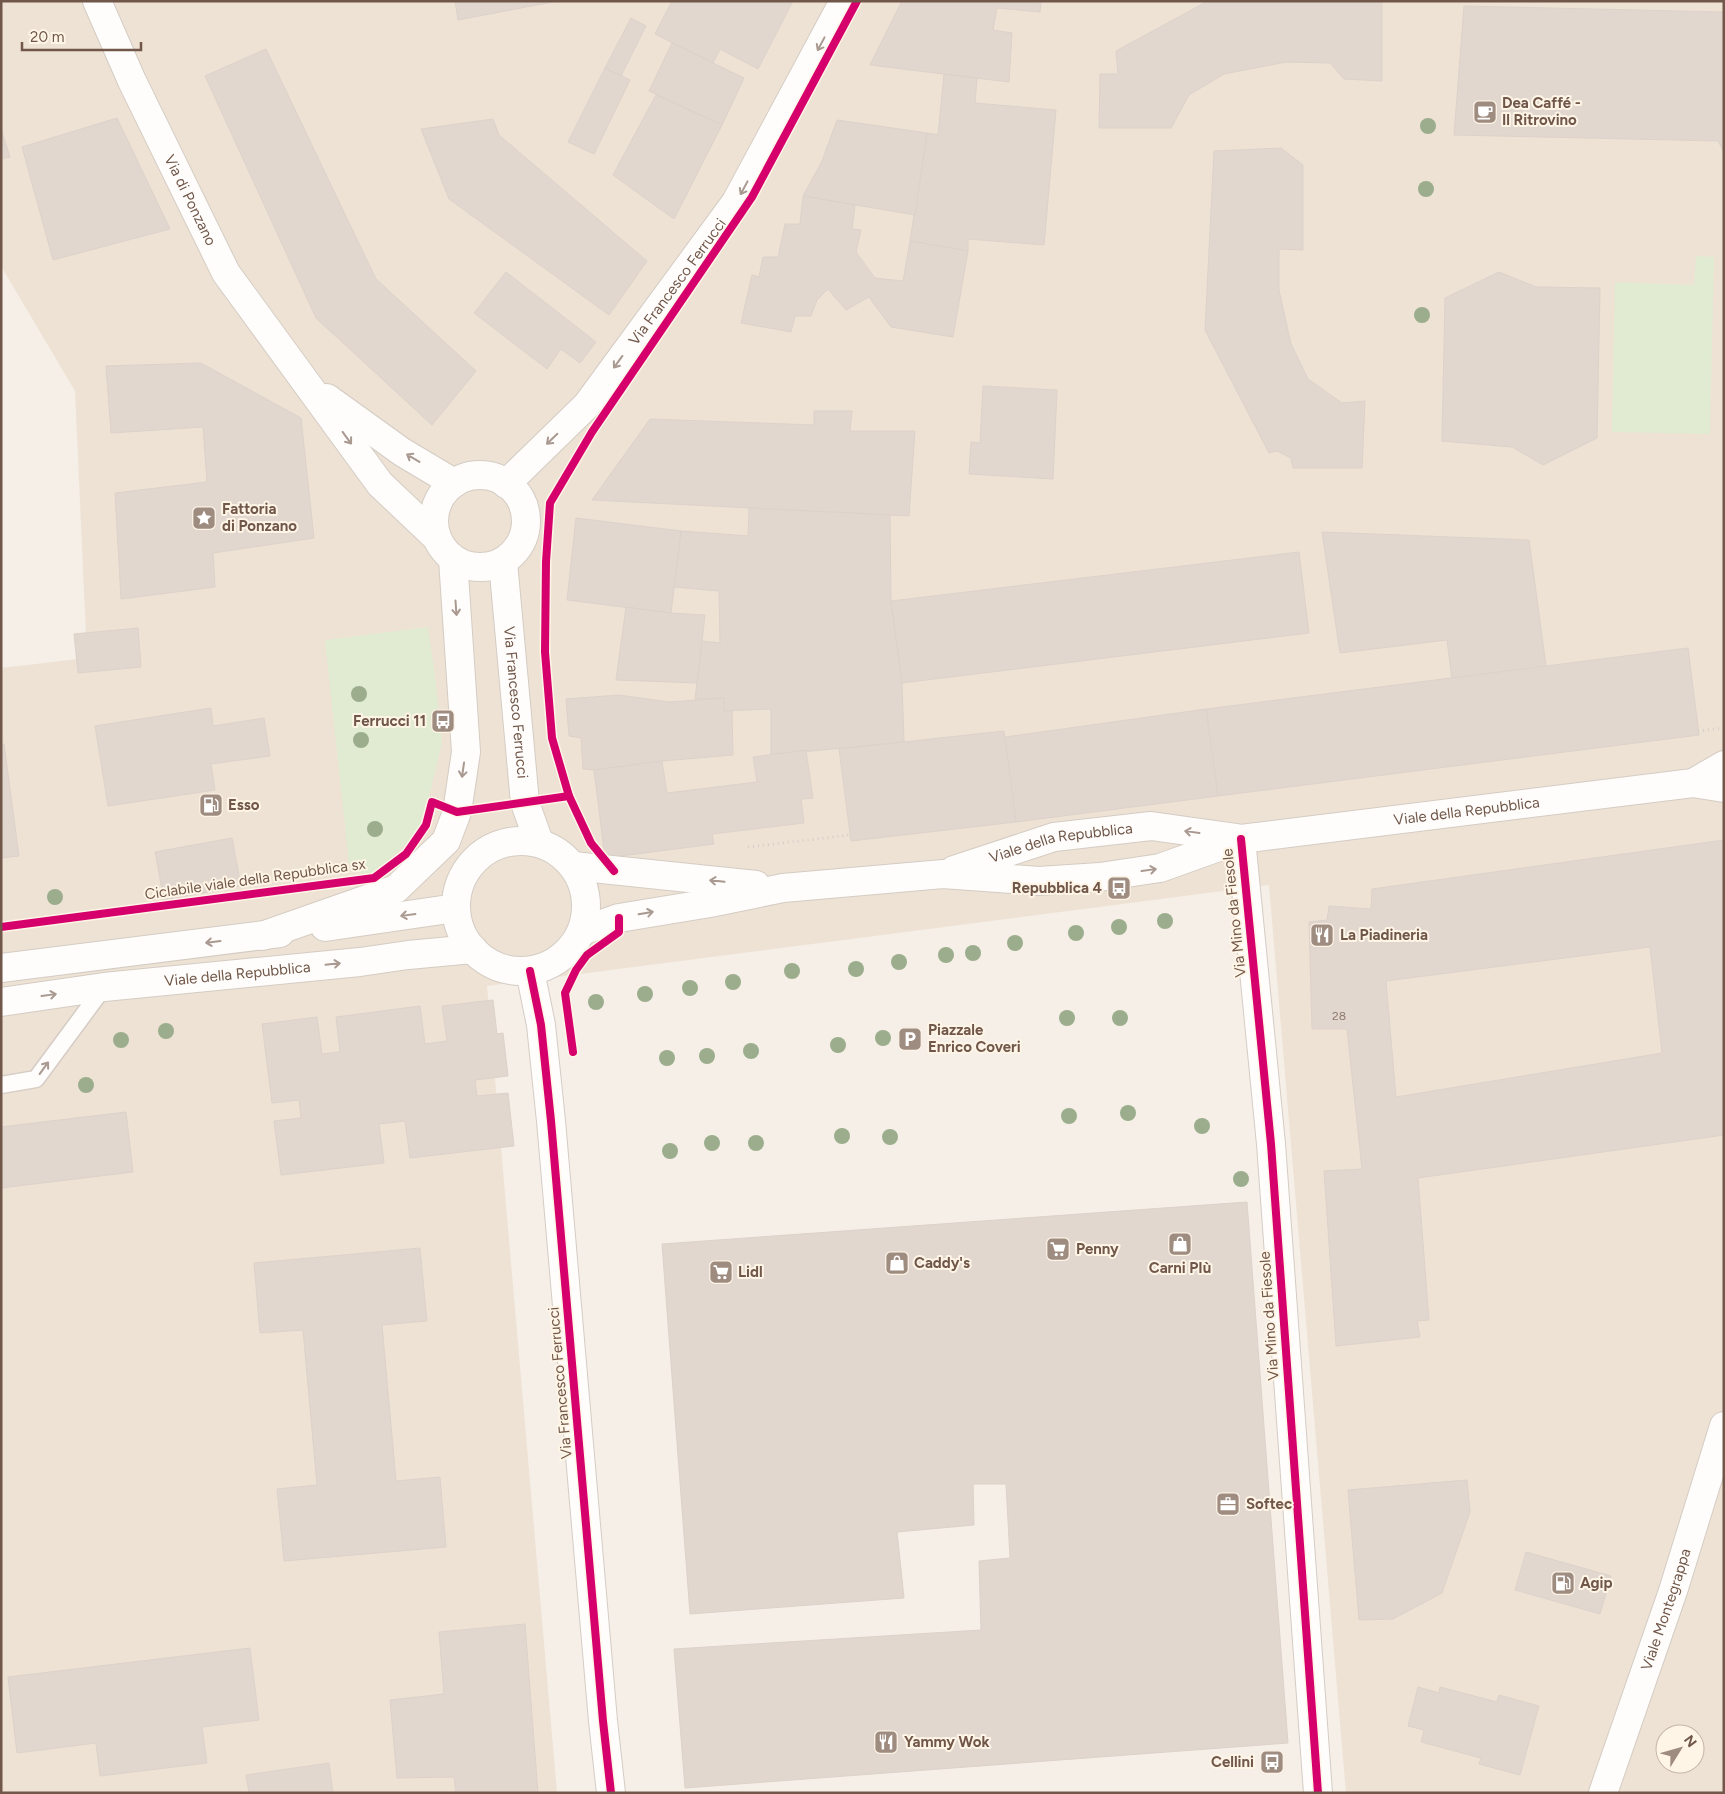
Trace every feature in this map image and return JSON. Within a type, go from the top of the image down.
[{"type":"street","name":"Via di Ponzano","points":[[97,1],[132,81],[226,274],[380,484],[437,538]]},
{"type":"street","name":"Via Francesco Ferrucci","points":[[506,484],[587,405],[736,202],[844,1]]},
{"type":"street","points":[[308,384],[402,452],[454,483]]},
{"type":"street","points":[[486,476],[506,484],[517,494],[524,508],[526,523],[523,539],[515,552],[503,562],[478,568],[465,565],[453,559],[444,550],[437,538],[434,523],[436,507],[444,494],[454,483],[464,478],[486,476]]},
{"type":"street","points":[[262,936],[396,889],[446,841],[457,812],[466,752],[453,559]]},
{"type":"street","name":"Via Francesco Ferrucci","points":[[503,562],[525,803],[539,842]]},
{"type":"street","points":[[1693,783],[1724,765]]},
{"type":"street","points":[[1693,783],[1724,788]]},
{"type":"street","name":"Viale della Repubblica","points":[[782,888],[943,874],[1039,881],[1100,877],[1160,868],[1241,839],[1693,783]]},
{"type":"street","name":"Viale della Repubblica","points":[[943,874],[1054,837],[1151,826],[1241,839]]},
{"type":"street","name":"Via Mino da Fiesole","points":[[1241,839],[1270,1144],[1318,1793]]},
{"type":"street","points":[[518,840],[539,842],[558,851],[573,866],[582,881],[586,898],[586,914],[582,931],[570,950],[552,964],[530,971],[509,970],[490,963],[473,949],[460,930],[456,908],[458,888],[467,869],[480,854],[498,844],[518,840]]},
{"type":"street","points":[[573,866],[782,888]]},
{"type":"street","points":[[582,931],[619,918],[710,903],[782,888]]},
{"type":"street","points":[[1,968],[262,936],[456,908]]},
{"type":"street","name":"Viale della Repubblica","points":[[1,1002],[104,987],[360,962],[408,954],[473,949]]},
{"type":"street","name":"Via Francesco Ferrucci","points":[[530,971],[541,1025],[549,1102],[603,1721],[611,1793]]},
{"type":"street","name":"Viale Montegrappa","points":[[1603,1793],[1673,1591],[1724,1426]]},
{"type":"lane","points":[[1,1085],[36,1079],[104,987]]},
{"type":"path","points":[[1698,731],[1724,728]]},
{"type":"shaded area","points":[[1,1],[1724,1],[1724,1793],[1346,1793],[1269,885],[487,986],[557,1793],[1,1793],[1,668],[87,658],[75,391],[1,266]]},
{"type":"green space","points":[[1696,256],[1714,257],[1710,434],[1612,432],[1615,282],[1694,285]]},
{"type":"green space","points":[[428,627],[442,743],[427,805],[425,824],[368,879],[349,864],[325,640]]},
{"type":"building","points":[[455,1],[558,1],[458,20]]},
{"type":"building","points":[[672,1],[793,1],[758,69],[720,49],[713,63],[655,34]]},
{"type":"building","points":[[902,1],[1041,1],[1040,12],[997,8],[993,30],[1012,33],[1009,82],[870,65]]},
{"type":"building","points":[[1208,1],[1382,1],[1382,81],[1344,79],[1330,63],[1286,62],[1224,74],[1189,95],[1171,128],[1099,128],[1100,74],[1118,74],[1116,51]]},
{"type":"building","points":[[1464,6],[1724,12],[1724,152],[1718,141],[1454,135]]},
{"type":"building","points":[[631,18],[646,26],[621,76],[605,68]]},
{"type":"building","points":[[672,43],[744,78],[722,125],[649,91]]},
{"type":"building","points":[[266,49],[376,279],[476,371],[432,425],[316,318],[205,76]]},
{"type":"building","points":[[605,68],[630,80],[594,154],[568,142]]},
{"type":"building","points":[[944,74],[977,78],[975,103],[1056,110],[1044,245],[968,239],[968,251],[910,241],[927,133],[938,135]]},
{"type":"building","points":[[656,95],[722,125],[674,219],[613,175]]},
{"type":"building","points":[[117,118],[170,229],[53,260],[22,147]]},
{"type":"building","points":[[493,119],[499,135],[647,261],[609,315],[449,199],[421,129]]},
{"type":"building","points":[[837,120],[927,133],[915,215],[803,196],[822,161]]},
{"type":"building","points":[[1,129],[10,157],[1,159]]},
{"type":"building","points":[[1281,148],[1303,165],[1303,250],[1279,249],[1279,290],[1291,344],[1308,379],[1342,403],[1365,401],[1362,468],[1293,468],[1291,458],[1277,451],[1269,453],[1205,330],[1214,151]]},
{"type":"building","points":[[803,196],[855,205],[852,229],[861,230],[856,252],[875,278],[903,281],[910,241],[968,251],[953,337],[891,327],[869,297],[846,310],[828,289],[817,300],[811,316],[795,316],[791,332],[741,323],[752,275],[759,277],[763,257],[778,257],[785,224],[800,224]]},
{"type":"building","points":[[506,272],[596,342],[580,363],[561,349],[547,369],[474,313]]},
{"type":"building","points":[[1499,272],[1536,287],[1600,288],[1597,438],[1543,465],[1512,447],[1442,441],[1445,298]]},
{"type":"building","points":[[201,363],[301,418],[314,538],[213,553],[215,587],[121,599],[115,493],[207,482],[203,427],[111,433],[106,366]]},
{"type":"building","points":[[983,386],[1057,390],[1053,479],[969,474],[971,442],[980,443]]},
{"type":"building","points":[[814,411],[852,411],[850,431],[915,431],[909,516],[592,500],[650,419],[814,425]]},
{"type":"building","points":[[749,508],[890,515],[891,601],[902,683],[904,742],[771,755],[771,709],[724,711],[724,698],[695,699],[702,641],[720,643],[719,591],[674,587],[681,531],[748,536]]},
{"type":"building","points":[[576,518],[681,531],[671,613],[567,600]]},
{"type":"building","points":[[1322,532],[1529,540],[1546,666],[1452,679],[1447,640],[1340,653]]},
{"type":"building","points":[[1299,552],[1309,633],[902,683],[891,601]]},
{"type":"building","points":[[626,607],[705,615],[697,683],[616,680]]},
{"type":"building","points":[[138,628],[141,667],[78,673],[74,634]]},
{"type":"building","points":[[1688,648],[1699,735],[1218,796],[1206,709]]},
{"type":"building","points":[[619,695],[669,702],[724,698],[724,711],[732,711],[733,755],[662,761],[594,770],[583,769],[581,738],[569,736],[566,699]]},
{"type":"building","points":[[211,708],[213,726],[264,718],[270,756],[211,764],[215,790],[108,806],[95,726]]},
{"type":"building","points":[[1206,709],[1218,796],[1016,822],[1005,737]]},
{"type":"building","points":[[1004,731],[1016,822],[851,841],[839,749]]},
{"type":"building","points":[[1,744],[4,744],[19,856],[1,858]]},
{"type":"building","points":[[806,750],[813,798],[801,799],[804,823],[712,834],[714,844],[605,858],[594,770],[662,761],[667,793],[757,782],[753,757]]},
{"type":"building","points":[[232,838],[241,886],[164,900],[155,852]]},
{"type":"building","points":[[1724,840],[1724,1135],[1418,1178],[1429,1320],[1417,1321],[1420,1337],[1336,1346],[1324,1171],[1362,1169],[1347,1029],[1312,1029],[1309,922],[1327,920],[1329,906],[1371,909],[1372,889]],"holes":[[[1650,947],[1662,1053],[1396,1097],[1386,981]]]},
{"type":"building","points":[[493,1000],[497,1034],[503,1033],[508,1076],[475,1080],[477,1096],[508,1093],[514,1146],[410,1158],[405,1121],[379,1124],[384,1163],[281,1175],[274,1121],[301,1118],[299,1100],[272,1103],[262,1024],[317,1017],[322,1054],[340,1052],[336,1017],[420,1006],[425,1044],[447,1041],[442,1006]]},
{"type":"building","points":[[126,1112],[133,1172],[1,1188],[1,1127]]},
{"type":"building","points":[[1247,1202],[1288,1743],[685,1788],[674,1649],[981,1630],[979,1561],[1010,1558],[1006,1484],[973,1484],[974,1525],[897,1532],[904,1598],[690,1614],[662,1244]]},
{"type":"building","points":[[420,1248],[427,1321],[382,1325],[396,1481],[440,1477],[446,1547],[284,1561],[277,1489],[317,1485],[303,1330],[260,1333],[254,1263]]},
{"type":"building","points":[[1467,1480],[1470,1512],[1442,1593],[1393,1619],[1359,1620],[1348,1490]]},
{"type":"building","name":"Agip","points":[[1526,1552],[1611,1576],[1600,1614],[1515,1590]]},
{"type":"building","points":[[525,1624],[538,1793],[456,1793],[454,1777],[397,1778],[390,1700],[444,1694],[439,1632]]},
{"type":"building","points":[[250,1648],[259,1720],[202,1727],[207,1763],[100,1776],[96,1743],[17,1753],[8,1677]]},
{"type":"building","points":[[1418,1687],[1439,1693],[1440,1687],[1497,1702],[1499,1695],[1539,1706],[1520,1775],[1479,1764],[1481,1758],[1421,1742],[1424,1730],[1408,1726]]},
{"type":"building","points":[[329,1763],[333,1793],[249,1793],[246,1775]]},
{"type":"cycle path","points":[[569,796],[552,738],[545,652],[546,562],[550,503],[592,432],[752,197],[857,1]]},
{"type":"cycle path","name":"Ciclabile viale della Repubblica sx","points":[[1,927],[374,878],[406,854],[426,825],[432,802],[457,812],[569,796],[591,843],[614,871]]},
{"type":"cycle path","points":[[1241,839],[1271,1144],[1318,1793]]},
{"type":"cycle path","points":[[573,1052],[565,993],[576,970],[587,955],[619,932],[619,918]]},
{"type":"cycle path","points":[[530,971],[541,1025],[551,1121],[603,1721],[611,1793]]},
{"type":"place","name":"Dea Caffé - Il Ritrovino","points":[[1485,112]]},
{"type":"place","name":"Fattoria di Ponzano","points":[[204,518]]},
{"type":"place","name":"Ferrucci 11","points":[[443,721]]},
{"type":"place","name":"Esso","points":[[211,805]]},
{"type":"place","name":"Repubblica 4","points":[[1119,888]]},
{"type":"place","name":"La Piadineria","points":[[1322,935]]},
{"type":"place","name":"Piazzale Enrico Coveri","points":[[910,1039]]},
{"type":"place","name":"Carni PIù","points":[[1180,1244]]},
{"type":"place","name":"Penny","points":[[1058,1249]]},
{"type":"place","name":"Caddy's","points":[[897,1263]]},
{"type":"place","name":"Lidl","points":[[721,1272]]},
{"type":"place","name":"Softec","points":[[1228,1504]]},
{"type":"place","name":"Agip","points":[[1563,1583]]},
{"type":"place","name":"Yammy Wok","points":[[886,1742]]},
{"type":"place","name":"Cellini","points":[[1272,1762]]}]
